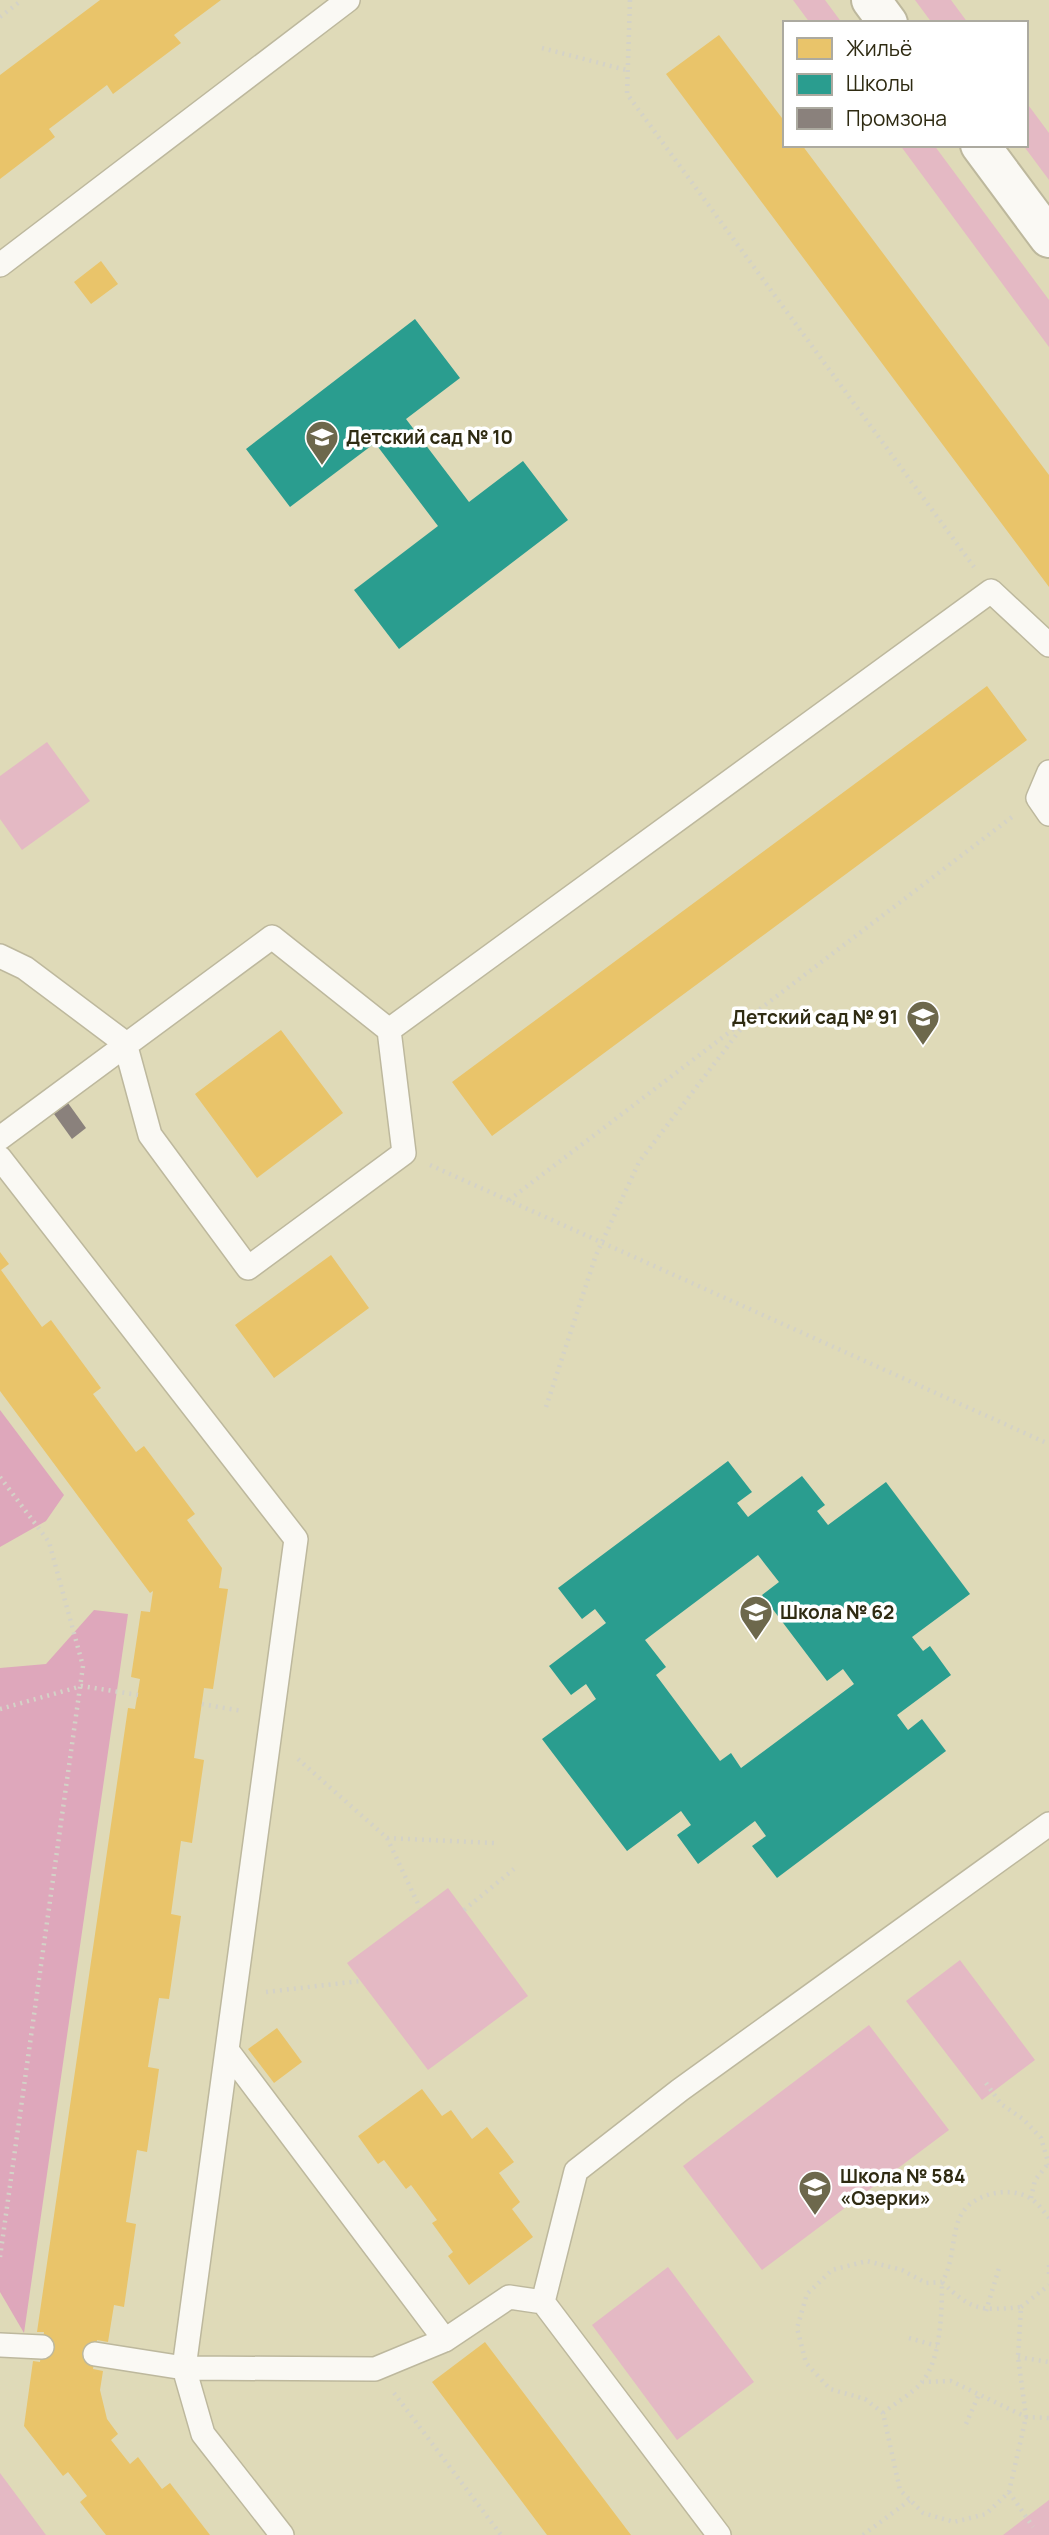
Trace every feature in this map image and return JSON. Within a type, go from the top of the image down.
[{"type":"street","points":[[981,147],[1049,238]]},
{"type":"lane","points":[[0,265],[348,0]]},
{"type":"lane","points":[[389,1030],[991,591],[1049,645]]},
{"type":"lane","points":[[1043,806],[1049,772]]},
{"type":"lane","points":[[0,956],[25,968],[125,1043],[150,1135],[248,1268],[404,1153],[389,1030],[272,937],[125,1043],[0,1138]]},
{"type":"lane","points":[[0,1158],[296,1539],[184,2368],[203,2434],[282,2535]]},
{"type":"lane","points":[[543,2302],[576,2171],[680,2090],[1049,1824]]},
{"type":"lane","points":[[227,2050],[445,2340]]},
{"type":"lane","points":[[95,2354],[184,2368],[375,2368],[445,2340],[509,2297],[543,2302],[719,2535]]},
{"type":"lane","points":[[0,2345],[42,2347]]},
{"type":"path","points":[[0,17],[22,0]]},
{"type":"path","points":[[630,0],[627,94],[991,591]]},
{"type":"path","points":[[542,48],[626,70]]},
{"type":"path","points":[[509,1200],[751,1016],[1043,806]]},
{"type":"path","points":[[546,1407],[596,1255],[639,1162],[751,1016]]},
{"type":"path","points":[[404,1153],[1049,1444]]},
{"type":"path","points":[[0,1477],[49,1542],[83,1666],[0,2257]]},
{"type":"path","points":[[0,1709],[82,1686],[138,1695]]},
{"type":"path","points":[[202,1704],[270,1725],[387,1838],[420,1909]]},
{"type":"path","points":[[387,1838],[494,1843]]},
{"type":"path","points":[[464,1910],[514,1869]]},
{"type":"path","points":[[234,1996],[360,1981]]},
{"type":"path","points":[[986,2083],[1001,2104],[1023,2119],[1041,2138],[1049,2164],[1035,2180],[1031,2198]]},
{"type":"path","points":[[883,2413],[923,2382],[937,2346],[942,2282],[950,2269],[960,2216],[979,2197],[1005,2191],[1031,2198],[1049,2218]]},
{"type":"path","points":[[942,2282],[926,2284],[902,2270],[867,2261],[832,2270],[807,2294],[797,2328],[806,2363],[830,2389],[865,2399],[883,2413],[900,2490],[923,2513],[954,2522],[986,2514],[1009,2492],[1026,2417],[1018,2357],[1021,2307]]},
{"type":"path","points":[[1049,2265],[1049,2274]]},
{"type":"path","points":[[986,2311],[999,2268]]},
{"type":"path","points":[[942,2282],[961,2300],[986,2311],[1021,2307],[1049,2285]]},
{"type":"path","points":[[909,2338],[937,2346]]},
{"type":"path","points":[[1018,2357],[1049,2362]]},
{"type":"path","points":[[375,2368],[501,2535]]},
{"type":"path","points":[[923,2382],[951,2381],[980,2392],[1026,2417],[1049,2418]]},
{"type":"path","points":[[966,2424],[980,2392]]},
{"type":"path","points":[[1009,2492],[1033,2527]]},
{"type":"path","points":[[863,2535],[910,2500]]},
{"type":"shaded area","points":[[793,0],[825,0],[841,21],[809,21]]},
{"type":"shaded area","points":[[915,0],[951,0],[967,21],[931,21]]},
{"type":"shaded area","points":[[1028,105],[1049,133],[1049,180],[1024,147],[1028,147]]},
{"type":"shaded area","points":[[901,147],[935,147],[1049,300],[1049,347]]},
{"type":"shaded area","points":[[47,742],[90,801],[22,850],[0,819],[0,776]]},
{"type":"shaded area","points":[[0,1410],[64,1495],[46,1521],[0,1547]]},
{"type":"shaded area","points":[[94,1610],[128,1614],[24,2333],[0,2292],[0,1668],[46,1664]]},
{"type":"shaded area","points":[[448,1888],[528,1996],[428,2070],[347,1963]]},
{"type":"shaded area","points":[[960,1960],[1035,2060],[982,2100],[906,2001]]},
{"type":"shaded area","points":[[869,2025],[949,2130],[762,2270],[683,2166]]},
{"type":"shaded area","points":[[668,2267],[754,2382],[677,2440],[592,2325]]},
{"type":"shaded area","points":[[0,2473],[46,2535],[0,2535]]},
{"type":"shaded area","points":[[1049,2500],[1049,2535],[1003,2535]]},
{"type":"building: Жильё","points":[[100,0],[221,0],[174,35],[181,43],[113,94],[107,85],[49,129],[55,137],[0,179],[0,75]]},
{"type":"building: Жильё","points":[[719,35],[783,119],[783,147],[803,147],[1049,475],[1049,587],[666,74]]},
{"type":"building: Жильё","points":[[101,261],[118,284],[91,304],[74,282]]},
{"type":"building: Жильё","points":[[987,686],[1027,740],[492,1136],[452,1082]]},
{"type":"building: Жильё","points":[[281,1030],[343,1113],[257,1178],[195,1094]]},
{"type":"building: Жильё","points":[[0,1252],[9,1264],[1,1270],[42,1327],[51,1320],[101,1388],[93,1394],[136,1452],[144,1446],[195,1514],[187,1520],[222,1568],[219,1588],[228,1589],[213,1689],[204,1688],[194,1758],[204,1760],[192,1843],[181,1841],[171,1914],[181,1916],[169,1999],[159,1998],[148,2067],[159,2069],[147,2152],[137,2150],[126,2222],[136,2224],[124,2307],[114,2305],[108,2342],[97,2340],[93,2369],[103,2371],[100,2390],[107,2419],[118,2434],[111,2440],[130,2464],[138,2457],[162,2489],[170,2483],[210,2535],[106,2535],[80,2502],[87,2496],[68,2472],[63,2476],[24,2426],[33,2361],[40,2362],[44,2332],[37,2332],[128,1708],[135,1709],[140,1679],[131,1677],[141,1611],[150,1612],[153,1591],[150,1593],[0,1391]]},
{"type":"building: Жильё","points":[[331,1255],[369,1308],[274,1378],[235,1325]]},
{"type":"building: Жильё","points":[[277,2028],[302,2062],[274,2083],[248,2049]]},
{"type":"building: Жильё","points":[[422,2089],[442,2116],[451,2110],[472,2139],[487,2127],[514,2162],[499,2173],[520,2202],[512,2209],[533,2237],[469,2285],[448,2256],[453,2252],[432,2223],[437,2220],[411,2185],[406,2189],[384,2160],[378,2164],[358,2136]]},
{"type":"building: Жильё","points":[[485,2342],[631,2535],[547,2535],[432,2382]]},
{"type":"building: Школы","points":[[415,319],[460,378],[406,419],[469,502],[523,461],[568,520],[399,649],[354,590],[438,526],[375,443],[290,507],[246,449]]},
{"type":"building: Школы","points":[[728,1461],[752,1492],[737,1503],[748,1517],[802,1476],[825,1505],[817,1511],[828,1525],[886,1482],[970,1594],[912,1637],[923,1651],[930,1646],[951,1675],[897,1715],[908,1730],[922,1719],[946,1751],[777,1878],[752,1846],[766,1836],[755,1821],[698,1864],[677,1835],[691,1825],[681,1811],[627,1851],[542,1739],[596,1699],[586,1684],[571,1695],[549,1666],[606,1623],[595,1609],[582,1619],[558,1588]],"holes":[[[758,1555],[779,1582],[762,1595],[827,1681],[843,1669],[854,1684],[741,1768],[731,1753],[720,1761],[656,1675],[666,1667],[645,1640]]]},
{"type":"building: Промзона","points":[[68,1103],[86,1128],[72,1139],[54,1114]]},
{"type":"place","name":"Детский сад № 10","points":[[322,467]]},
{"type":"place","name":"Детский сад № 91","points":[[923,1047]]},
{"type":"place","name":"Школа № 62","points":[[756,1642]]},
{"type":"place","name":"Школа № 584 «Озерки»","points":[[815,2217]]}]
